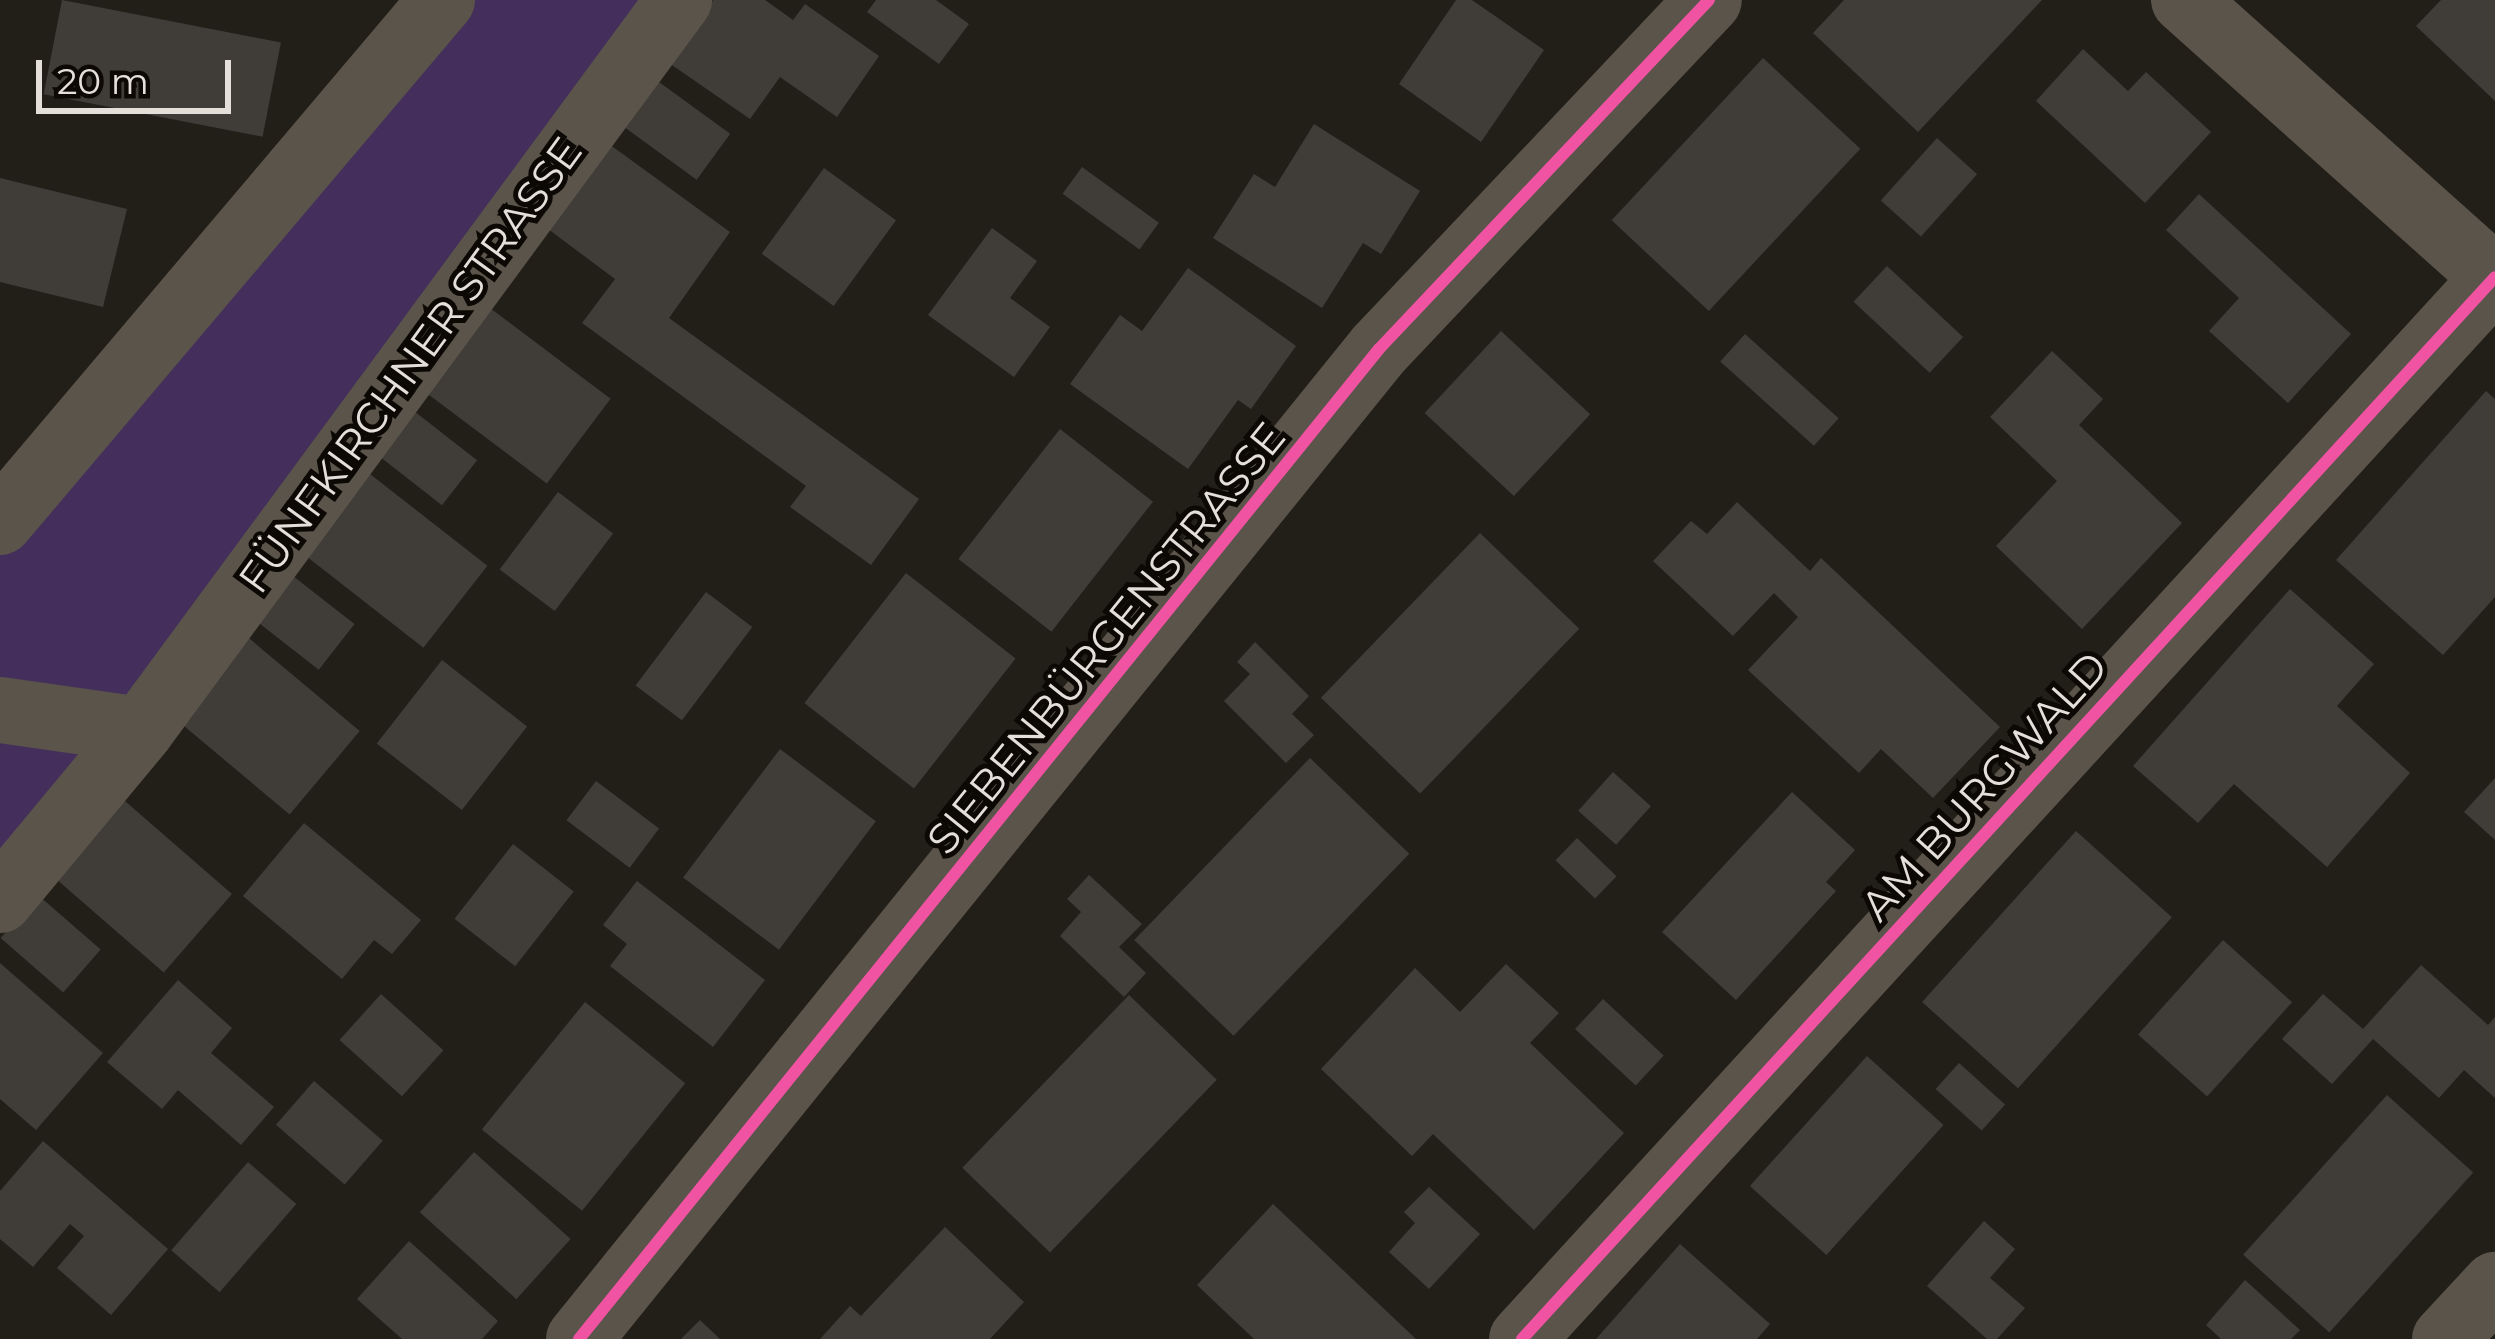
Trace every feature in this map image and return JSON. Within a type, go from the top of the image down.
[{"type":"street","points":[[0,523],[442,0]]},
{"type":"street","name":"FÜNFKIRCHNER STRASSE","points":[[0,901],[141,730],[680,0]]},
{"type":"street","name":"SIEBENBÜRGENSTRASSE","points":[[579,1339],[1379,349],[1709,0]]},
{"type":"street","points":[[2184,0],[2495,278]]},
{"type":"street","name":"AM BURGWALD","points":[[1522,1339],[2495,278]]},
{"type":"street","points":[[0,710],[141,730]]},
{"type":"street","points":[[2445,1339],[2495,1285]]},
{"type":"shaded area","points":[[442,0],[679,0],[0,900],[0,522]]},
{"type":"building","points":[[62,0],[281,43],[263,137],[44,94]]},
{"type":"building","points":[[713,0],[765,0],[793,20],[805,4],[879,56],[837,117],[780,77],[750,119],[669,63]]},
{"type":"building","points":[[876,0],[936,0],[969,24],[939,64],[867,12]]},
{"type":"building","points":[[1456,0],[1472,0],[1544,50],[1481,142],[1399,84]]},
{"type":"building","points":[[1844,0],[2042,0],[1918,132],[1813,33]]},
{"type":"building","points":[[2441,0],[2495,0],[2495,101],[2416,26]]},
{"type":"building","points":[[2083,49],[2128,91],[2146,72],[2211,132],[2145,203],[2036,101]]},
{"type":"building","points":[[1763,58],[1860,149],[1709,311],[1612,220]]},
{"type":"building","points":[[659,82],[730,134],[697,180],[625,128]]},
{"type":"building","points":[[1314,124],[1420,191],[1381,254],[1363,243],[1322,308],[1213,238],[1254,174],[1275,187]]},
{"type":"building","points":[[1937,138],[1977,174],[1921,237],[1881,200]]},
{"type":"building","points":[[609,144],[730,232],[669,318],[919,499],[871,565],[790,507],[806,486],[582,323],[615,279],[548,229]]},
{"type":"building","points":[[1082,167],[1159,223],[1139,250],[1063,194]]},
{"type":"building","points":[[824,168],[896,220],[834,306],[762,254]]},
{"type":"building","points":[[0,178],[127,209],[103,307],[0,282]]},
{"type":"building","points":[[2199,194],[2351,334],[2288,403],[2209,331],[2239,298],[2166,230]]},
{"type":"building","points":[[992,228],[1037,261],[1010,298],[1050,327],[1014,377],[928,315]]},
{"type":"building","points":[[1887,266],[1963,337],[1930,373],[1854,302]]},
{"type":"building","points":[[1188,268],[1296,346],[1251,409],[1238,400],[1188,469],[1070,384],[1120,315],[1142,331]]},
{"type":"building","points":[[490,308],[611,399],[547,484],[426,393]]},
{"type":"building","points":[[1501,331],[1590,414],[1514,496],[1425,413]]},
{"type":"building","points":[[1745,334],[1839,418],[1814,446],[1720,361]]},
{"type":"building","points":[[2052,351],[2103,399],[2079,425],[2182,523],[2082,629],[1996,546],[2057,481],[1990,417]]},
{"type":"building","points":[[2486,391],[2495,399],[2495,597],[2443,655],[2336,560]]},
{"type":"building","points":[[414,411],[477,460],[442,505],[379,456]]},
{"type":"building","points":[[1060,429],[1153,502],[1051,632],[958,559]]},
{"type":"building","points":[[370,474],[487,566],[423,648],[306,556]]},
{"type":"building","points":[[558,492],[613,534],[555,611],[500,569]]},
{"type":"building","points":[[1737,502],[1810,571],[1821,558],[2000,727],[1933,798],[1881,749],[1859,773],[1748,670],[1798,617],[1774,593],[1733,636],[1653,561],[1691,521],[1707,534]]},
{"type":"building","points":[[1480,533],[1579,629],[1420,794],[1321,698]]},
{"type":"building","points":[[906,573],[1016,659],[914,789],[804,703]]},
{"type":"building","points":[[293,576],[354,624],[319,670],[257,622]]},
{"type":"building","points":[[2290,589],[2374,664],[2337,706],[2410,773],[2327,867],[2234,784],[2198,823],[2133,766]]},
{"type":"building","points":[[706,592],[752,627],[682,720],[636,685]]},
{"type":"building","points":[[244,634],[360,731],[290,815],[174,717]]},
{"type":"building","points":[[1255,642],[1309,696],[1292,714],[1314,735],[1286,763],[1224,701],[1250,674],[1237,662]]},
{"type":"building","points":[[442,660],[527,726],[462,810],[377,744]]},
{"type":"building","points":[[780,749],[876,821],[779,950],[683,878]]},
{"type":"building","points":[[1310,758],[1409,854],[1234,1036],[1134,940]]},
{"type":"building","points":[[1613,772],[1651,806],[1616,845],[1578,811]]},
{"type":"building","points":[[2495,778],[2495,840],[2464,812]]},
{"type":"building","points":[[596,781],[659,829],[630,868],[567,820]]},
{"type":"building","points":[[1792,792],[1855,850],[1826,882],[1836,891],[1736,1000],[1662,932]]},
{"type":"building","points":[[118,795],[232,894],[164,973],[50,873]]},
{"type":"building","points":[[304,823],[421,920],[392,954],[374,940],[342,979],[243,896]]},
{"type":"building","points":[[2076,831],[2172,917],[2018,1088],[1922,1002]]},
{"type":"building","points":[[1577,838],[1617,876],[1595,899],[1555,860]]},
{"type":"building","points":[[513,844],[574,891],[515,966],[455,919]]},
{"type":"building","points":[[1089,875],[1142,924],[1119,947],[1146,973],[1124,997],[1060,936],[1081,912],[1067,899]]},
{"type":"building","points":[[637,881],[765,980],[713,1047],[610,966],[627,944],[603,925]]},
{"type":"building","points":[[38,895],[101,949],[63,992],[1,938]]},
{"type":"building","points":[[2223,940],[2292,1002],[2207,1097],[2138,1034]]},
{"type":"building","points":[[0,963],[103,1053],[36,1130],[0,1099]]},
{"type":"building","points":[[1506,964],[1559,1013],[1530,1043],[1624,1133],[1534,1230],[1433,1134],[1412,1156],[1321,1069],[1415,968],[1460,1012]]},
{"type":"building","points":[[2421,965],[2488,1025],[2495,1017],[2495,1098],[2464,1070],[2439,1098],[2373,1039],[2332,1084],[2282,1039],[2323,994],[2363,1029]]},
{"type":"building","points":[[178,980],[232,1028],[211,1053],[274,1107],[241,1145],[178,1090],[162,1109],[107,1062]]},
{"type":"building","points":[[381,994],[443,1050],[402,1096],[340,1040]]},
{"type":"building","points":[[1129,995],[1217,1080],[1050,1252],[962,1168]]},
{"type":"building","points":[[1603,999],[1664,1056],[1636,1086],[1575,1029]]},
{"type":"building","points":[[585,1002],[685,1083],[582,1211],[482,1129]]},
{"type":"building","points":[[1867,1056],[1944,1125],[1826,1255],[1750,1186]]},
{"type":"building","points":[[1959,1063],[2005,1104],[1982,1130],[1936,1089]]},
{"type":"building","points":[[314,1081],[383,1141],[345,1184],[276,1125]]},
{"type":"building","points":[[2387,1095],[2473,1173],[2329,1332],[2243,1255]]},
{"type":"building","points":[[43,1141],[168,1249],[111,1315],[57,1268],[84,1236],[70,1224],[33,1267],[0,1239],[0,1191]]},
{"type":"building","points":[[474,1152],[571,1239],[516,1299],[420,1212]]},
{"type":"building","points":[[248,1162],[296,1204],[220,1292],[171,1250]]},
{"type":"building","points":[[1429,1187],[1480,1234],[1429,1289],[1389,1252],[1415,1223],[1404,1212]]},
{"type":"building","points":[[1273,1204],[1416,1339],[1254,1339],[1197,1285]]},
{"type":"building","points":[[1984,1221],[2015,1249],[1990,1278],[2025,1308],[1997,1339],[1987,1339],[1927,1286]]},
{"type":"building","points":[[945,1227],[1024,1302],[990,1339],[820,1339],[850,1306],[861,1316]]},
{"type":"building","points":[[409,1241],[498,1321],[482,1339],[402,1339],[357,1299]]},
{"type":"building","points":[[1680,1244],[1770,1324],[1757,1339],[1596,1339]]},
{"type":"building","points":[[2245,1280],[2300,1330],[2291,1339],[2221,1339],[2206,1325]]},
{"type":"building","points":[[700,1320],[720,1339],[681,1339]]},
{"type":"cycle path","points":[[579,1339],[1379,349],[1709,0]]},
{"type":"cycle path","points":[[1522,1339],[2495,277]]}]
